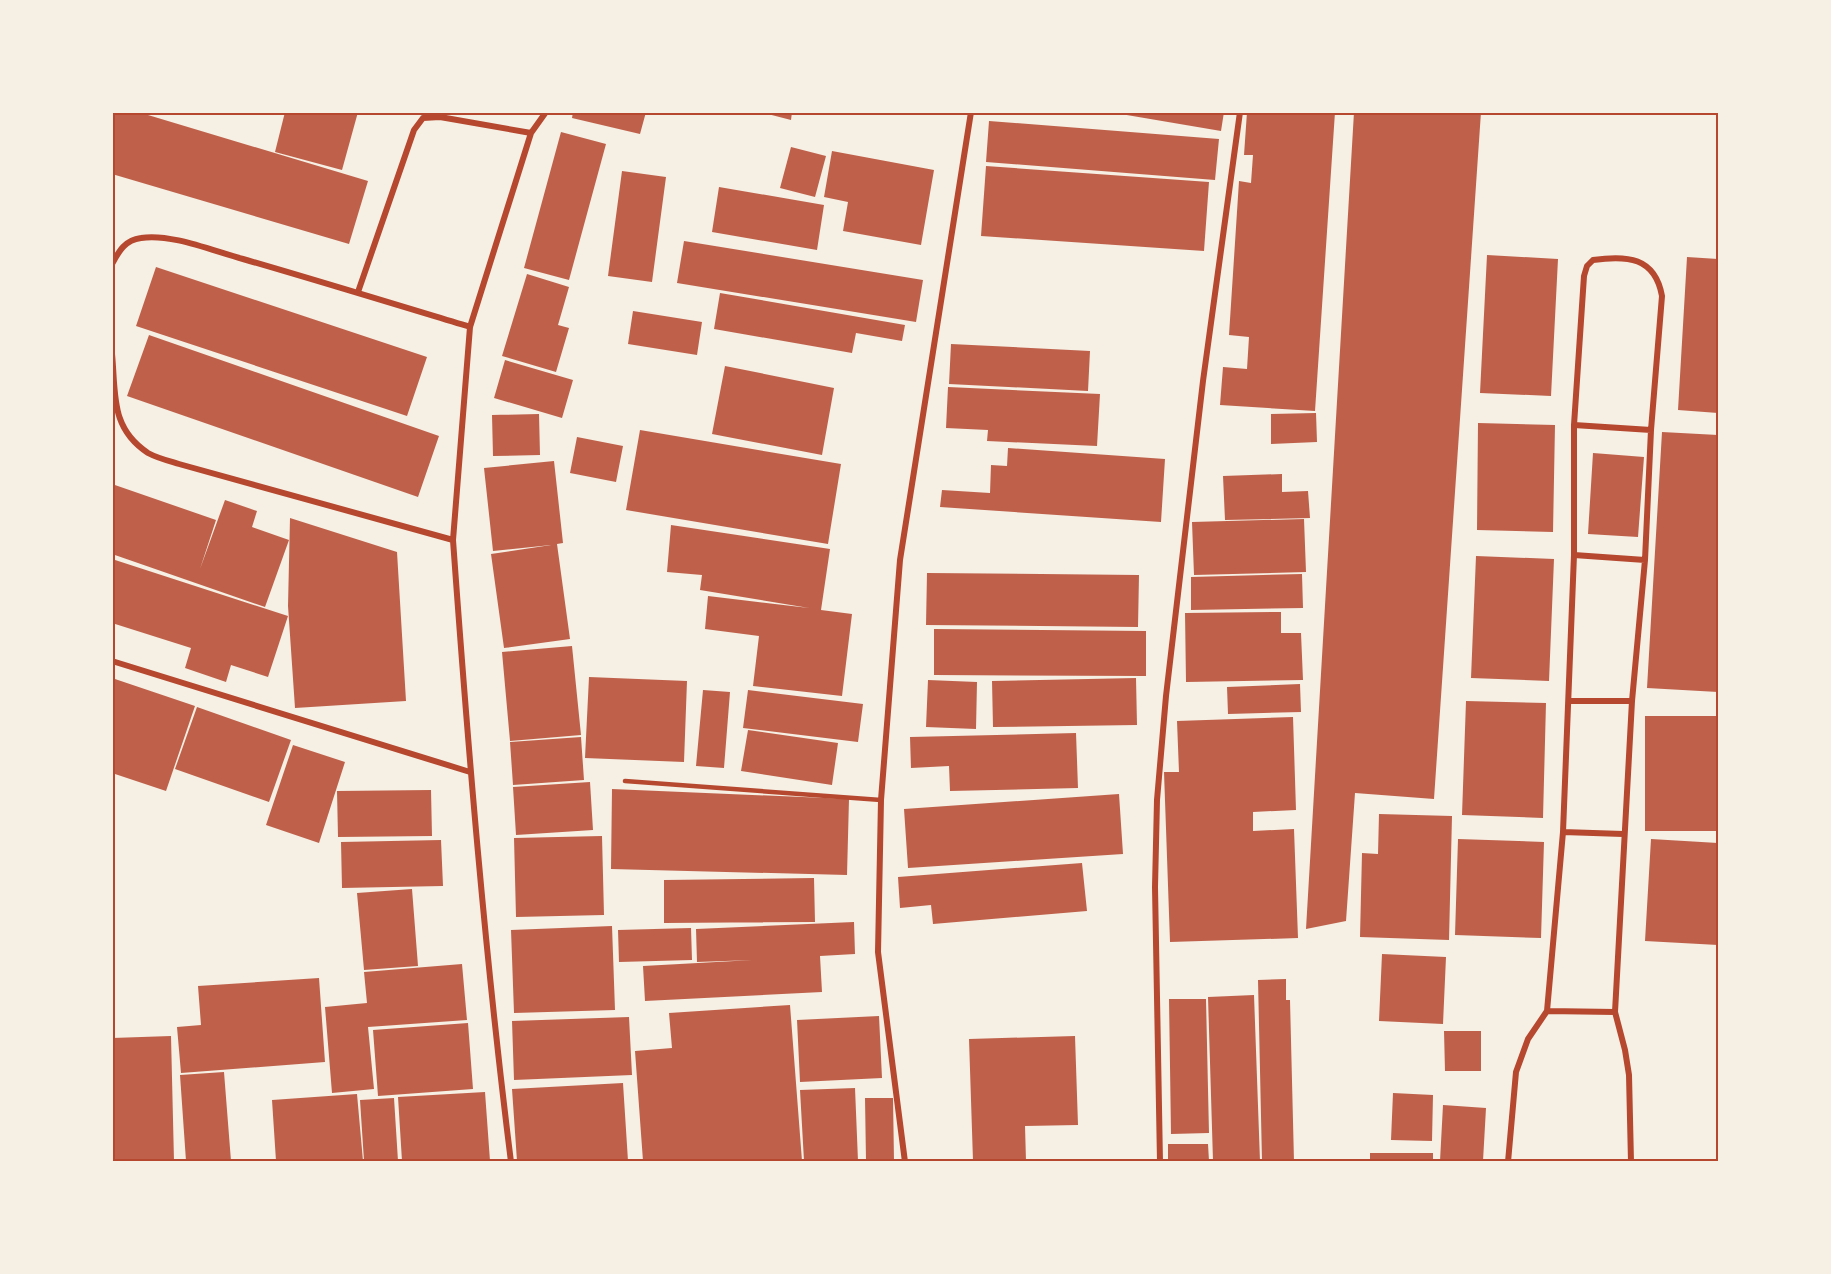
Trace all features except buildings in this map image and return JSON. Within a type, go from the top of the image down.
[{"type":"street","points":[[511,1161],[493,1019],[470,772],[453,540],[470,327],[531,133],[546,112]]},
{"type":"street","points":[[905,1161],[878,951],[881,800],[900,560],[971,112]]},
{"type":"street","points":[[1160,1161],[1155,887],[1157,800],[1166,696],[1203,381],[1240,112]]},
{"type":"street","points":[[358,292],[414,130],[423,118],[440,117],[531,133]]},
{"type":"street","points":[[112,264],[122,246],[138,238],[156,237],[358,292],[470,327]]},
{"type":"street","points":[[1508,1161],[1516,1072],[1528,1039],[1547,1011],[1563,832],[1574,555],[1574,425],[1584,276],[1593,260],[1633,258],[1648,266],[1659,283],[1662,296],[1651,430],[1645,560],[1623,834],[1615,1012],[1629,1075],[1631,1161]]},
{"type":"street","points":[[112,354],[117,410],[122,429],[150,454],[453,540]]},
{"type":"street","points":[[1574,425],[1651,430]]},
{"type":"street","points":[[1574,555],[1645,560]]},
{"type":"street","points":[[112,661],[470,772]]},
{"type":"street","points":[[1569,701],[1632,701]]},
{"type":"street","points":[[1563,832],[1623,834]]},
{"type":"street","points":[[1547,1011],[1615,1012]]},
{"type":"lane","points":[[625,782],[881,800]]}]
